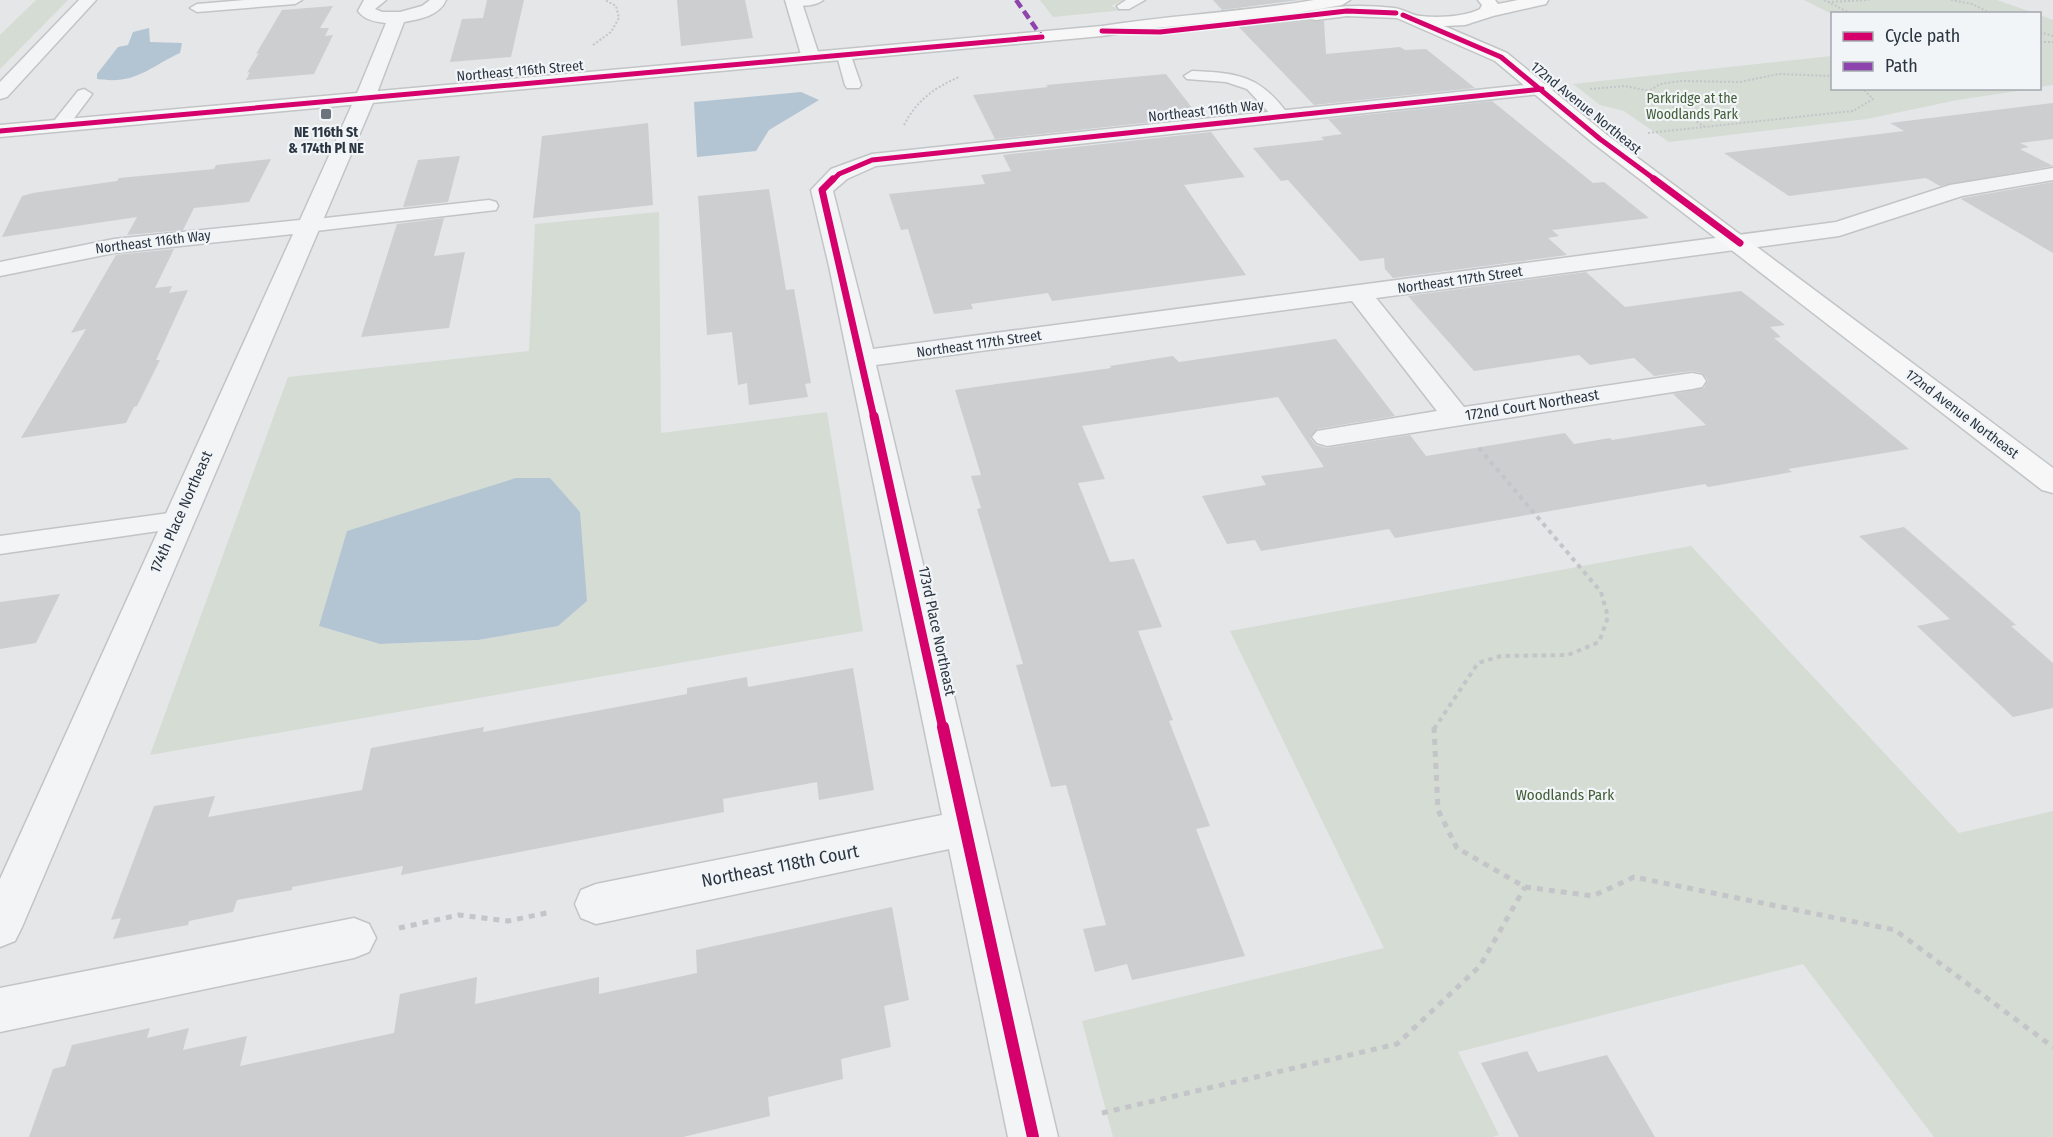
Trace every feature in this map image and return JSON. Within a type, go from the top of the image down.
[{"type":"street","points":[[0,93],[88,0]]},
{"type":"street","points":[[378,0],[366,8],[370,14],[397,17],[429,10],[438,0]]},
{"type":"street","name":"Northeast 116th Street","points":[[0,130],[1102,32],[1155,23],[1274,12],[1342,0]]},
{"type":"street","points":[[1376,0],[1386,9],[1400,14],[1439,21],[1472,18],[1485,9],[1540,0]]},
{"type":"street","points":[[793,1],[811,58]]},
{"type":"street","name":"172nd Avenue Northeast","points":[[1485,9],[1477,26],[1501,57],[1600,138],[2053,483]]},
{"type":"street","name":"Northeast 116th Street","points":[[1102,32],[1161,32],[1347,11],[1400,14]]},
{"type":"street","name":"172nd Avenue Northeast","points":[[1400,14],[1501,57]]},
{"type":"street","name":"174th Place Northeast","points":[[0,927],[365,98],[397,17]]},
{"type":"street","name":"Northeast 116th Way","points":[[887,158],[1542,89]]},
{"type":"street","name":"173rd Place Northeast","points":[[887,158],[838,174],[822,190],[862,359],[1033,1137]]},
{"type":"street","name":"Northeast 117th Street","points":[[862,359],[1839,229],[1958,190],[2053,174]]},
{"type":"street","name":"Northeast 116th Way","points":[[0,269],[132,243],[307,226]]},
{"type":"street","name":"172nd Court Northeast","points":[[1359,294],[1457,417],[1692,381]]},
{"type":"street","points":[[1327,437],[1457,417]]},
{"type":"street","name":"Northeast 118th Court","points":[[596,904],[965,828]]},
{"type":"street","points":[[0,1010],[354,938]]},
{"type":"lane","points":[[197,8],[295,0]]},
{"type":"lane","points":[[793,1],[816,0]]},
{"type":"lane","points":[[1124,6],[1138,0]]},
{"type":"lane","points":[[844,56],[853,85]]},
{"type":"lane","points":[[1192,76],[1228,77],[1253,86],[1282,117]]},
{"type":"lane","points":[[60,125],[84,94]]},
{"type":"lane","points":[[307,226],[489,206]]},
{"type":"lane","points":[[0,545],[177,521]]},
{"type":"path","points":[[593,50],[592,46],[611,32],[619,18],[616,6],[605,0]]},
{"type":"path","points":[[1824,0],[1848,12]]},
{"type":"path","points":[[1828,2],[1869,0]]},
{"type":"path","points":[[1951,0],[1972,4],[1988,12]]},
{"type":"path","points":[[1649,91],[1660,84],[1681,81],[1740,82],[1779,74],[1831,76]]},
{"type":"path","points":[[887,158],[914,105],[934,87],[966,75]]},
{"type":"path","points":[[1585,89],[1625,86],[1649,91],[1706,127]]},
{"type":"path","points":[[1638,134],[1853,111],[1873,99],[1864,90]]},
{"type":"path","points":[[1457,417],[1473,440],[1601,592],[1608,617],[1599,642],[1568,655],[1501,656],[1478,663],[1434,727],[1438,810],[1457,848],[1525,887],[1593,896],[1634,877],[1895,930],[2053,1047]]},
{"type":"path","points":[[1102,1113],[1397,1044],[1480,966],[1525,887]]},
{"type":"path","points":[[354,938],[459,915],[508,921],[596,904]]},
{"type":"green space","points":[[36,0],[68,0],[0,69],[0,35]]},
{"type":"green space","points":[[1040,0],[1123,0],[1111,6],[1124,10],[1053,17]]},
{"type":"green space","points":[[1804,0],[1997,0],[2031,12],[1831,12]]},
{"type":"green space","points":[[2041,15],[2053,20],[2053,85],[2041,87]]},
{"type":"green space","name":"Parkridge at the Woodlands Park","points":[[1831,56],[1831,90],[2024,90],[1957,100],[1867,119],[1669,142],[1624,111],[1600,105],[1573,84]]},
{"type":"green space","points":[[659,212],[661,433],[827,412],[863,631],[150,755],[288,377],[529,351],[535,224]],"holes":[[[319,626],[558,626],[478,640],[380,644]]]},
{"type":"green space","name":"Woodlands Park","points":[[1691,546],[1959,833],[2053,811],[2053,1137],[1934,1137],[1803,964],[1458,1052],[1499,1135],[1492,1137],[1113,1137],[1082,1021],[1384,948],[1230,631]]},
{"type":"water","points":[[149,28],[150,42],[182,43],[180,53],[142,74],[122,79],[97,79],[97,74],[118,47],[128,45],[133,32]]},
{"type":"water","points":[[801,92],[819,100],[769,130],[756,151],[697,157],[694,102]]},
{"type":"water","points":[[516,478],[550,478],[580,512],[587,601],[558,626],[478,640],[380,644],[319,626],[347,531]]},
{"type":"building","points":[[487,0],[524,0],[511,57],[450,62],[462,19],[483,18]]},
{"type":"building","points":[[677,0],[745,0],[753,38],[681,46]]},
{"type":"building","points":[[1213,0],[1299,0],[1222,10]]},
{"type":"building","points":[[333,6],[320,28],[329,28],[325,36],[333,35],[314,74],[246,80],[250,72],[247,73],[259,53],[256,54],[282,10]]},
{"type":"building","points":[[1305,14],[1310,21],[1324,21],[1326,54],[1400,47],[1405,50],[1426,49],[1475,88],[1314,105],[1235,23]]},
{"type":"building","points":[[1166,74],[1199,117],[995,139],[973,95],[1048,87],[1046,85]]},
{"type":"building","points":[[1492,101],[1593,183],[1604,182],[1649,218],[1552,230],[1559,236],[1548,238],[1567,255],[1393,278],[1385,269],[1384,258],[1360,261],[1288,180],[1281,181],[1253,148],[1324,140],[1321,137],[1342,134],[1328,119]]},
{"type":"building","points":[[2053,103],[2053,139],[2020,143],[2029,147],[2020,149],[2053,166],[1940,186],[1926,178],[1789,196],[1724,153],[1904,131],[1890,123]]},
{"type":"building","points":[[648,123],[653,205],[533,218],[542,136]]},
{"type":"building","points":[[1211,132],[1245,177],[1184,185],[1246,275],[1052,301],[1048,293],[971,304],[973,309],[934,314],[908,229],[901,230],[889,194],[985,184],[981,175],[1011,171],[1003,155]]},
{"type":"building","points":[[460,156],[448,202],[403,207],[418,160]]},
{"type":"building","points":[[271,159],[249,202],[194,208],[183,230],[127,235],[137,217],[2,237],[22,196],[117,181],[119,178],[214,169],[216,165]]},
{"type":"building","points":[[2053,182],[2053,253],[1961,199],[1963,198]]},
{"type":"building","points":[[769,189],[786,290],[794,289],[811,383],[805,384],[808,397],[749,405],[747,383],[738,385],[732,332],[707,335],[698,196]]},
{"type":"building","points":[[444,218],[434,256],[465,252],[449,328],[361,337],[397,224]]},
{"type":"building","points":[[174,249],[155,288],[172,286],[169,293],[188,290],[156,360],[160,360],[126,423],[21,438],[86,329],[71,333],[116,255]]},
{"type":"building","points":[[1586,272],[1625,307],[1741,291],[1785,325],[1770,327],[1781,337],[1774,338],[1909,449],[1788,469],[1792,472],[1708,487],[1705,484],[1395,538],[1389,529],[1261,551],[1255,540],[1227,544],[1202,496],[1266,485],[1261,476],[1324,467],[1278,397],[1082,426],[1105,479],[1078,483],[1110,562],[1134,559],[1162,627],[1138,631],[1173,720],[1169,721],[1210,826],[1196,829],[1245,956],[1132,980],[1127,964],[1095,972],[1083,929],[1106,925],[1066,785],[1051,787],[1016,665],[1023,664],[977,509],[981,508],[971,476],[981,475],[955,390],[1111,368],[1110,366],[1173,356],[1179,362],[1336,339],[1395,416],[1317,429],[1310,438],[1316,445],[1326,448],[1410,435],[1426,456],[1565,433],[1574,444],[1706,425],[1673,394],[1704,388],[1708,380],[1702,373],[1692,371],[1654,376],[1634,358],[1590,365],[1579,355],[1474,371],[1408,296]]},
{"type":"building","points":[[1904,527],[2016,625],[2011,626],[2053,663],[2053,708],[2013,717],[1917,626],[1950,619],[1859,536]]},
{"type":"building","points":[[60,594],[36,643],[0,649],[0,602]]},
{"type":"building","points":[[853,668],[874,790],[819,800],[817,782],[723,799],[724,812],[401,875],[403,866],[292,887],[292,890],[237,900],[233,912],[189,921],[188,925],[113,939],[121,918],[111,920],[154,806],[215,796],[208,817],[362,790],[371,748],[484,727],[483,732],[687,694],[687,688],[747,677],[748,687]]},
{"type":"building","points":[[892,907],[909,1000],[884,1006],[891,1047],[841,1059],[843,1079],[768,1097],[770,1116],[683,1137],[29,1137],[53,1069],[65,1066],[72,1045],[150,1028],[147,1038],[189,1028],[183,1050],[247,1036],[240,1066],[394,1033],[400,994],[477,977],[475,1004],[599,977],[599,994],[697,973],[696,950]]},
{"type":"building","points":[[1527,1051],[1538,1072],[1607,1055],[1655,1137],[1519,1137],[1481,1063]]},
{"type":"marked path","points":[[1016,0],[1042,37]]},
{"type":"cycle path","points":[[1102,31],[1160,32],[1347,11],[1396,13]]},
{"type":"cycle path","points":[[1403,15],[1501,57],[1600,139],[1740,243]]},
{"type":"cycle path","points":[[0,131],[1042,37]]},
{"type":"cycle path","points":[[1033,1137],[841,266],[822,190],[839,174],[872,160],[1542,89]]},
{"type":"place","name":"NE 116th St & 174th Pl NE","points":[[326,114]]}]
